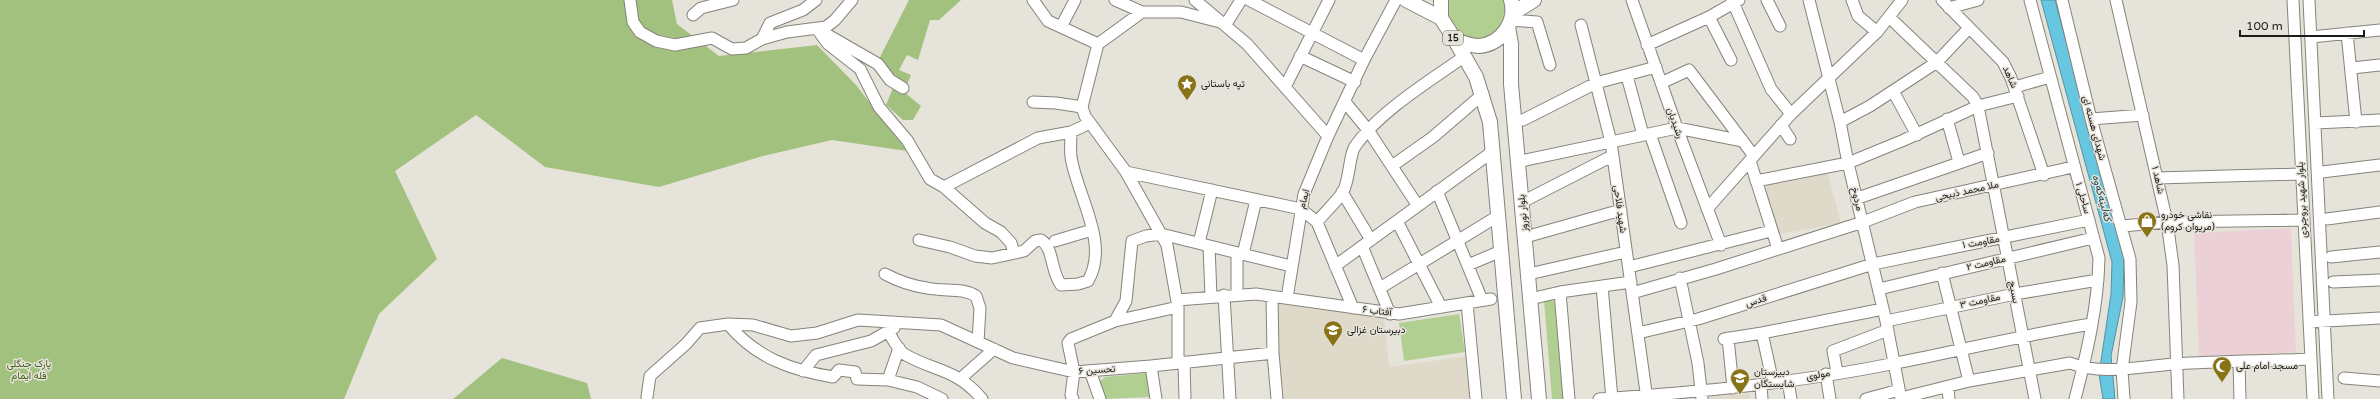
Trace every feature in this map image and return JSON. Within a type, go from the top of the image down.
[{"type":"main road","name":"15","points":[[1406,0],[1441,18],[1455,40],[1479,46],[1491,43],[1501,36],[1511,15],[1534,0]]},
{"type":"main road","name":"15","points":[[1441,0],[1441,18]]},
{"type":"main road","name":"بلوار نوروز","points":[[1511,15],[1511,84],[1539,399]]},
{"type":"main road","points":[[1455,40],[1465,56],[1483,94],[1490,122],[1514,399]]},
{"type":"street","points":[[630,0],[633,22],[640,32],[656,42],[675,45],[712,38],[732,49],[746,48],[762,38],[787,32],[826,27],[836,20],[852,0]]},
{"type":"street","points":[[693,15],[701,8],[734,0]]},
{"type":"street","points":[[762,38],[770,23],[803,10],[816,0]]},
{"type":"street","points":[[1033,0],[1048,21],[1062,26],[1098,44]]},
{"type":"street","points":[[1062,26],[1075,0]]},
{"type":"street","points":[[1114,0],[1142,12],[1181,12],[1226,24]]},
{"type":"street","points":[[1195,0],[1226,24],[1247,44],[1328,136]]},
{"type":"street","points":[[1226,24],[1241,0]]},
{"type":"street","points":[[1250,0],[1312,34],[1364,60]]},
{"type":"street","points":[[1285,87],[1329,0]]},
{"type":"street","name":"ایمام","points":[[1287,298],[1291,266],[1304,194],[1328,136],[1355,82],[1364,60],[1396,0]]},
{"type":"street","name":"رشیدیان","points":[[1632,0],[1677,128],[1721,244]]},
{"type":"street","points":[[1767,0],[1780,26]]},
{"type":"street","points":[[1852,0],[1858,16],[1877,32]]},
{"type":"street","points":[[1707,209],[1791,114],[1877,32],[1902,0]]},
{"type":"street","points":[[1945,4],[1978,0]]},
{"type":"street","name":"ساحلی ۱","points":[[2030,0],[2073,167],[2099,258],[2098,280],[2084,368],[2075,399]]},
{"type":"street","name":"شهدای هسته ای","points":[[2062,0],[2091,119],[2130,259],[2131,302],[2122,370],[2124,399]]},
{"type":"street","name":"شاهد ۱","points":[[2116,0],[2167,222],[2173,266],[2178,399]]},
{"type":"street","name":"بلوار شهید بروجردی","points":[[2293,0],[2302,220],[2313,399]]},
{"type":"street","name":"بلوار شهید بروجردی","points":[[2308,0],[2328,399]]},
{"type":"street","points":[[1647,45],[1709,17],[1735,1],[1771,89],[1791,114]]},
{"type":"street","name":"مردوخ","points":[[1810,1],[1879,289],[1895,363],[1900,396]]},
{"type":"street","name":"شاهد","points":[[1945,4],[2003,62],[2016,91],[2044,175]]},
{"type":"street","points":[[1142,12],[1098,44],[1082,107],[1090,123],[1126,172],[1167,245],[1178,304],[1181,363],[1185,399]]},
{"type":"street","points":[[1511,15],[1536,22],[1550,66]]},
{"type":"street","points":[[1709,17],[1731,60]]},
{"type":"street","points":[[1889,17],[1973,97],[1978,106]]},
{"type":"street","name":"شهید فلاحی","points":[[1581,25],[1611,142],[1646,397]]},
{"type":"street","points":[[1840,122],[1893,91],[1937,62],[1969,28]]},
{"type":"street","points":[[817,29],[878,64],[890,80],[903,88]]},
{"type":"street","points":[[817,29],[828,44],[860,69],[879,107],[908,140],[930,179],[944,187],[985,223],[1001,232],[1011,243],[1014,253]]},
{"type":"street","points":[[2311,37],[2380,30]]},
{"type":"street","points":[[2347,33],[2352,68],[2356,122]]},
{"type":"street","points":[[1300,56],[1355,82]]},
{"type":"street","points":[[1317,222],[1342,192],[1351,168],[1354,146],[1368,130],[1407,98],[1465,56]]},
{"type":"street","points":[[2352,68],[2380,65]]},
{"type":"street","points":[[1523,120],[1596,83],[1627,76],[1656,67]]},
{"type":"street","points":[[1661,83],[1689,70],[1743,141],[1752,158],[1756,181],[1778,249]]},
{"type":"street","points":[[1627,76],[1646,134],[1681,223]]},
{"type":"street","points":[[1756,181],[1848,163],[1917,135],[1947,119],[2050,77]]},
{"type":"street","points":[[1893,91],[1917,135]]},
{"type":"street","points":[[1392,166],[1433,137],[1483,94]]},
{"type":"street","points":[[1033,102],[1082,107]]},
{"type":"street","points":[[1345,102],[1368,130],[1418,206]]},
{"type":"street","name":"بسیج","points":[[1978,106],[2035,399]]},
{"type":"street","points":[[2091,119],[2143,115]]},
{"type":"street","points":[[1947,119],[1959,162]]},
{"type":"street","points":[[2315,123],[2380,120]]},
{"type":"street","points":[[944,187],[1038,138],[1071,132],[1090,123]]},
{"type":"street","points":[[1781,125],[1790,140]]},
{"type":"street","points":[[1521,161],[1677,128],[1743,141]]},
{"type":"street","points":[[919,240],[950,247],[975,256],[992,258],[1024,251],[1035,241],[1042,240],[1046,243],[1050,250],[1056,277],[1061,285],[1078,284],[1088,281],[1095,269],[1096,257],[1092,230],[1071,156],[1071,132]]},
{"type":"street","points":[[1335,266],[1492,152]]},
{"type":"street","points":[[1858,198],[1988,153]]},
{"type":"street","points":[[1524,201],[1612,156]]},
{"type":"street","points":[[2322,172],[2380,165]]},
{"type":"street","name":"ملا محمد ذبیحی","points":[[1632,293],[1680,278],[1716,269],[1863,222],[1915,202],[2044,175],[2073,167]]},
{"type":"street","points":[[1126,172],[1301,209],[1317,222],[1353,308]]},
{"type":"street","points":[[2157,178],[2300,174]]},
{"type":"street","points":[[1211,296],[1204,245],[1212,190]]},
{"type":"street","points":[[1437,191],[1468,265],[1501,251]]},
{"type":"street","points":[[1342,192],[1366,243],[1390,314]]},
{"type":"street","points":[[1237,295],[1240,253],[1256,200]]},
{"type":"street","points":[[1529,236],[1621,210]]},
{"type":"street","points":[[2327,219],[2380,212]]},
{"type":"street","points":[[1380,288],[1498,216]]},
{"type":"street","name":"مقاومت ۱","points":[[1873,264],[2089,220]]},
{"type":"street","points":[[2122,226],[2167,222],[2302,220]]},
{"type":"street","points":[[1397,221],[1441,307]]},
{"type":"street","points":[[1055,241],[1092,230]]},
{"type":"street","points":[[1629,267],[1771,231]]},
{"type":"street","points":[[1115,321],[1126,301],[1132,241],[1146,236],[1161,234],[1291,266]]},
{"type":"street","name":"مقاومت ۲","points":[[1879,289],[2094,238]]},
{"type":"street","points":[[1533,273],[1626,252]]},
{"type":"street","points":[[2331,257],[2380,252]]},
{"type":"street","name":"قدس","points":[[1638,333],[1690,320],[1873,264]]},
{"type":"street","name":"آفتاب ۶","points":[[1287,298],[1390,314],[1487,300],[1468,265]]},
{"type":"street","points":[[885,274],[899,281],[927,288],[962,290],[976,296],[980,308],[978,342]]},
{"type":"street","points":[[1942,274],[1969,381]]},
{"type":"street","points":[[1680,278],[1690,320],[1702,395]]},
{"type":"street","name":"مقاومت ۳","points":[[1832,373],[1834,351],[1887,326],[1950,307],[2098,280]]},
{"type":"street","points":[[2333,282],[2380,280]]},
{"type":"street","points":[[1530,299],[1560,292],[1631,282]]},
{"type":"street","points":[[1602,286],[1612,399]]},
{"type":"street","points":[[1560,292],[1569,399]]},
{"type":"street","points":[[1073,399],[1071,395],[1074,372],[1068,343],[1071,339],[1115,321],[1211,296],[1256,294],[1287,298]]},
{"type":"street","points":[[1224,295],[1230,399]]},
{"type":"street","points":[[1272,297],[1273,353],[1277,399]]},
{"type":"street","points":[[1467,303],[1476,399]]},
{"type":"street","points":[[1733,388],[1726,338],[1762,333],[1883,309]]},
{"type":"street","points":[[2309,322],[2380,318]]},
{"type":"street","name":"تحسین ۶","points":[[647,397],[650,376],[686,344],[700,328],[728,324],[753,325],[791,336],[817,333],[858,320],[941,325],[1012,358],[1074,372],[1151,366],[1273,353]]},
{"type":"street","points":[[803,371],[816,355],[870,341],[905,322]]},
{"type":"street","points":[[728,324],[741,341],[767,356],[803,371],[833,377],[839,370],[855,372],[857,380],[888,380],[917,386],[942,399]]},
{"type":"street","name":"مولوی","points":[[1599,399],[1702,395],[1733,388],[1788,381],[1895,363],[2023,335],[2091,324]]},
{"type":"street","points":[[888,331],[903,354],[945,371],[960,379],[970,385],[982,399]]},
{"type":"street","points":[[1762,333],[1773,383]]},
{"type":"street","points":[[888,380],[899,348]]},
{"type":"street","points":[[960,379],[994,349]]},
{"type":"street","points":[[1866,399],[1900,396],[1948,387],[1969,381],[2070,363],[2084,368],[2122,370],[2177,364],[2310,359]]},
{"type":"street","points":[[2239,362],[2240,399]]},
{"type":"street","points":[[1151,366],[1156,399]]},
{"type":"street","points":[[1090,371],[1100,399]]},
{"type":"street","points":[[1830,399],[1832,373]]},
{"type":"street","points":[[2344,378],[2380,381]]},
{"type":"street","points":[[1788,381],[1791,399]]},
{"type":"street","points":[[1761,385],[1762,399]]},
{"type":"street","points":[[1948,387],[1949,399]]},
{"type":"shaded area","points":[[1826,167],[1841,223],[1774,235],[1762,181]]},
{"type":"shaded area","points":[[2291,228],[2296,352],[2199,357],[2194,233]]},
{"type":"shaded area","points":[[1298,300],[1383,310],[1389,367],[1468,356],[1472,399],[1279,399],[1274,302]]},
{"type":"shaded area","name":"دبیرستان شایستگان","points":[[1750,394],[1750,399],[1708,399],[1708,397]]},
{"type":"green space","name":"پارک جنگلی قله ایمام","points":[[0,0],[672,0],[677,24],[719,56],[817,45],[856,85],[907,151],[832,140],[763,156],[659,187],[545,167],[476,115],[395,171],[437,259],[379,314],[344,399],[0,399]]},
{"type":"green space","points":[[909,0],[961,0],[939,20],[930,20],[918,60],[907,55],[899,70],[911,75],[904,92],[921,106],[913,120],[903,120],[886,105],[896,81],[879,59]]},
{"type":"green space","points":[[1447,0],[1505,0],[1505,12],[1502,22],[1497,31],[1482,40],[1463,36],[1448,22]]},
{"type":"green space","points":[[1551,299],[1558,306],[1565,399],[1552,399],[1544,301]]},
{"type":"green space","points":[[1459,314],[1465,352],[1404,361],[1399,323]]},
{"type":"green space","points":[[502,358],[587,383],[591,399],[453,399]]},
{"type":"green space","points":[[1148,373],[1150,397],[1103,399],[1099,382],[1105,377]]},
{"type":"water","name":"کەڵینەکەوە","points":[[2041,0],[2055,0],[2124,258],[2123,297],[2111,356],[2115,399],[2103,399],[2099,374],[2111,294],[2112,262]]},
{"type":"place","name":"تپه باستانی","points":[[1187,101]]},
{"type":"place","name":"نقاشی خودرو (مریوان کروم)","points":[[2147,238]]},
{"type":"place","name":"دبیرستان غزالی","points":[[1333,347]]},
{"type":"place","name":"مسجد امام علی","points":[[2222,383]]},
{"type":"place","name":"دبیرستان شایستگان","points":[[1740,395]]}]
